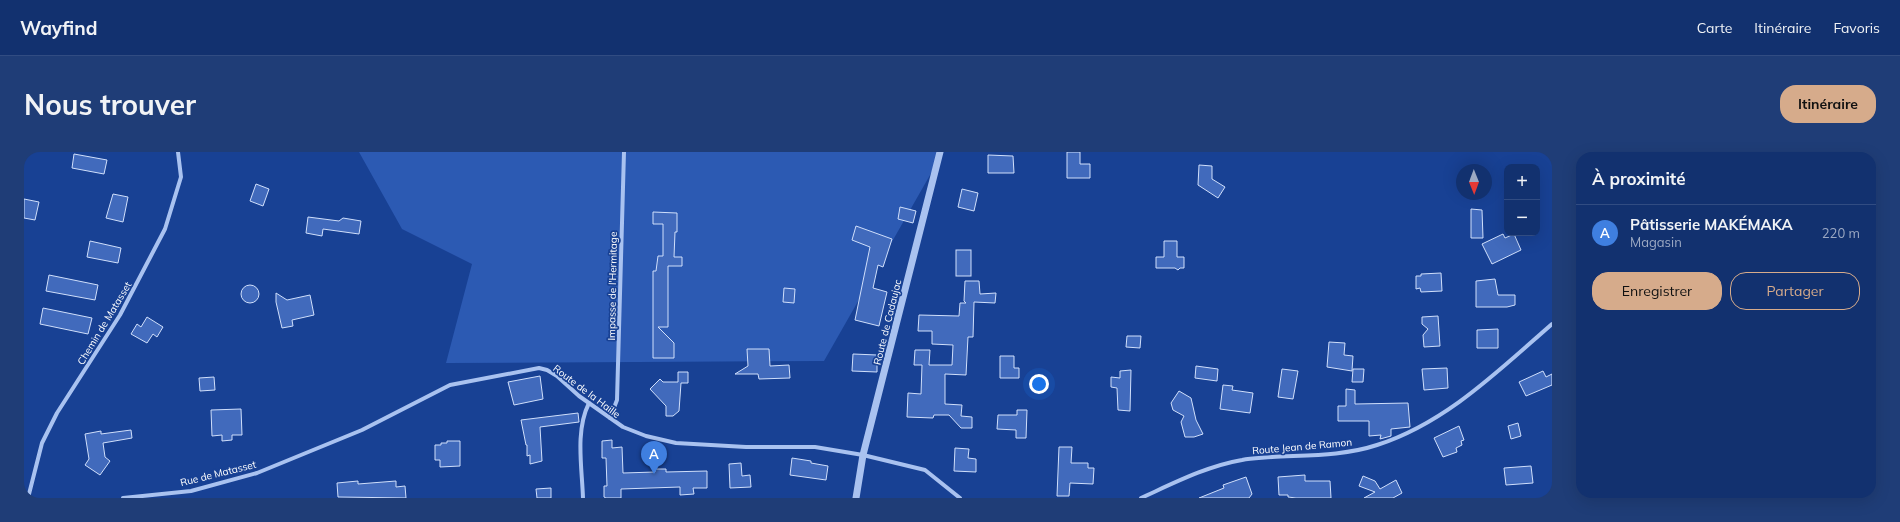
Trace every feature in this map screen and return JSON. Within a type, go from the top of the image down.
[{"type":"street","name":"Chemin de Matasset","points":[[28,498],[42,443],[57,413],[120,315],[165,229],[181,177],[178,152]]},
{"type":"street","name":"Impasse de l'Hermitage","points":[[610,418],[617,400],[624,152]]},
{"type":"street","name":"Route de Cadaujac","points":[[856,498],[863,455],[940,152]]},
{"type":"street","name":"Route Jean de Ramon","points":[[1141,498],[1220,464],[1244,459],[1344,453],[1377,445],[1409,432],[1442,414],[1476,390],[1552,324]]},
{"type":"street","name":"Route de la Haille","points":[[314,449],[362,430],[450,385],[539,368],[547,370],[557,376],[588,403],[623,427],[646,436],[676,443],[746,447],[815,446],[863,455]]},
{"type":"street","points":[[583,498],[581,430],[582,416],[588,403]]},
{"type":"street","name":"Rue de Matasset","points":[[123,498],[191,491],[257,473],[314,449]]},
{"type":"street","points":[[863,455],[925,470],[960,498]]},
{"type":"shaded area","points":[[359,152],[940,152],[938,161],[824,361],[446,363],[472,264],[402,229]]},
{"type":"building","points":[[1067,152],[1080,152],[1080,164],[1090,164],[1090,178],[1067,178]]},
{"type":"building","points":[[74,154],[107,160],[104,174],[72,168]]},
{"type":"building","points":[[988,155],[1013,156],[1014,173],[988,173]]},
{"type":"building","points":[[1199,165],[1212,166],[1212,179],[1225,187],[1218,198],[1198,185]]},
{"type":"building","points":[[256,184],[269,189],[263,206],[250,201]]},
{"type":"building","points":[[962,189],[978,193],[974,211],[958,207]]},
{"type":"building","points":[[113,194],[128,197],[123,222],[106,218]]},
{"type":"building","points":[[24,199],[39,202],[35,220],[24,218]]},
{"type":"building","points":[[900,207],[916,211],[913,223],[898,219]]},
{"type":"building","points":[[1471,209],[1482,210],[1483,238],[1471,238]]},
{"type":"building","points":[[653,212],[677,213],[677,232],[675,232],[674,257],[682,257],[682,266],[668,266],[668,327],[658,327],[674,343],[674,358],[653,358],[653,271],[656,271],[658,256],[663,256],[663,224],[653,224]]},
{"type":"building","points":[[308,217],[339,221],[343,218],[361,221],[359,234],[323,229],[322,236],[306,233]]},
{"type":"building","points":[[856,226],[892,239],[883,267],[878,265],[873,288],[887,292],[879,326],[855,320],[870,247],[852,240]]},
{"type":"building","points":[[1503,234],[1505,238],[1515,236],[1521,250],[1492,264],[1482,244]]},
{"type":"building","points":[[90,241],[121,248],[118,263],[87,257]]},
{"type":"building","points":[[1164,241],[1177,241],[1177,257],[1184,257],[1184,268],[1180,268],[1178,270],[1175,268],[1156,268],[1156,257],[1164,257]]},
{"type":"building","points":[[956,250],[971,250],[971,276],[956,276]]},
{"type":"building","points":[[1441,273],[1442,291],[1421,292],[1420,288],[1416,289],[1416,276],[1421,276],[1421,274]]},
{"type":"building","points":[[49,275],[98,285],[95,300],[46,291]]},
{"type":"building","points":[[1495,279],[1498,295],[1515,295],[1515,305],[1507,307],[1476,307],[1476,281]]},
{"type":"building","points":[[965,281],[979,281],[980,294],[996,293],[995,303],[974,302],[973,337],[968,337],[966,375],[945,374],[945,404],[962,405],[961,416],[972,417],[972,428],[961,428],[949,415],[934,415],[933,418],[907,417],[908,393],[921,394],[922,365],[914,365],[915,350],[930,350],[929,365],[952,365],[953,345],[932,344],[932,331],[918,331],[919,315],[959,316],[960,303],[966,303],[964,301]]},
{"type":"building","points":[[250,285],[256,288],[259,294],[256,300],[250,303],[244,300],[241,294],[244,288]]},
{"type":"building","points":[[784,288],[795,289],[794,303],[783,302]]},
{"type":"building","points":[[276,293],[287,300],[310,295],[314,315],[292,320],[293,326],[282,328],[276,302]]},
{"type":"building","points":[[43,308],[92,318],[88,334],[40,324]]},
{"type":"building","points":[[1438,316],[1440,346],[1424,347],[1423,335],[1428,329],[1422,324],[1422,317]]},
{"type":"building","points":[[147,317],[163,327],[157,337],[153,334],[147,343],[131,334],[137,324],[141,327]]},
{"type":"building","points":[[1498,329],[1498,348],[1477,348],[1477,330]]},
{"type":"building","points":[[1127,336],[1141,336],[1140,348],[1126,347]]},
{"type":"building","points":[[1329,342],[1345,343],[1344,355],[1353,356],[1352,371],[1327,367]]},
{"type":"building","points":[[747,349],[769,349],[770,366],[789,365],[790,378],[759,379],[758,374],[735,374],[748,366]]},
{"type":"building","points":[[853,354],[877,355],[877,372],[852,371]]},
{"type":"building","points":[[1000,356],[1014,356],[1014,368],[1019,368],[1019,378],[1000,378]]},
{"type":"building","points":[[1196,366],[1218,369],[1217,381],[1195,378]]},
{"type":"building","points":[[1447,368],[1448,388],[1424,390],[1422,369]]},
{"type":"building","points":[[1282,369],[1298,371],[1293,399],[1278,397]]},
{"type":"building","points":[[1353,369],[1364,369],[1363,382],[1352,382]]},
{"type":"building","points":[[1131,370],[1130,411],[1118,410],[1117,388],[1111,387],[1111,377],[1120,378],[1120,371]]},
{"type":"building","points":[[1543,371],[1546,377],[1552,374],[1552,385],[1526,396],[1519,382]]},
{"type":"building","points":[[678,372],[688,372],[688,383],[681,383],[679,411],[673,416],[666,416],[666,406],[650,389],[660,379],[663,382],[678,382]]},
{"type":"building","points":[[540,376],[543,399],[514,405],[508,382]]},
{"type":"building","points":[[214,377],[215,390],[200,391],[199,378]]},
{"type":"building","points":[[1223,385],[1233,386],[1232,390],[1253,393],[1250,413],[1220,409]]},
{"type":"building","points":[[1346,389],[1355,390],[1355,404],[1408,403],[1410,427],[1391,429],[1391,436],[1380,439],[1381,435],[1369,436],[1369,421],[1338,421],[1338,406],[1346,406]]},
{"type":"building","points":[[1179,391],[1191,398],[1196,420],[1203,434],[1194,437],[1185,437],[1181,422],[1184,416],[1173,410],[1171,403]]},
{"type":"building","points":[[241,409],[242,435],[232,435],[232,440],[222,441],[222,435],[212,436],[211,410]]},
{"type":"building","points":[[1017,410],[1027,410],[1026,438],[1016,438],[1016,430],[997,429],[998,415],[1017,415]]},
{"type":"building","points":[[578,413],[579,422],[540,427],[542,461],[530,464],[530,455],[527,456],[527,445],[521,420]]},
{"type":"building","points":[[1518,423],[1521,436],[1511,439],[1508,426]]},
{"type":"building","points":[[1459,426],[1464,440],[1461,441],[1462,445],[1456,448],[1457,452],[1443,457],[1434,438]]},
{"type":"building","points":[[131,430],[132,438],[103,443],[105,457],[110,461],[100,475],[85,465],[89,459],[85,434],[101,431],[101,434]]},
{"type":"building","points":[[612,440],[612,448],[622,447],[623,473],[655,472],[655,469],[666,469],[666,472],[707,471],[707,488],[693,488],[694,494],[680,495],[680,487],[621,489],[621,498],[604,497],[604,486],[607,486],[606,458],[602,458],[602,441]]},
{"type":"building","points":[[447,441],[460,441],[460,466],[440,467],[440,460],[435,460],[435,445],[447,443]]},
{"type":"building","points":[[1059,447],[1072,447],[1071,463],[1088,463],[1088,468],[1094,468],[1093,484],[1070,483],[1069,496],[1057,496]]},
{"type":"building","points":[[955,448],[969,449],[968,458],[976,459],[976,472],[954,471]]},
{"type":"building","points":[[792,458],[828,466],[826,480],[790,475]]},
{"type":"building","points":[[741,463],[742,476],[750,475],[751,487],[730,488],[729,464]]},
{"type":"building","points":[[1531,466],[1533,483],[1506,485],[1504,468]]},
{"type":"building","points":[[1305,475],[1305,481],[1330,481],[1331,498],[1296,498],[1288,497],[1288,495],[1279,495],[1278,477]]},
{"type":"building","points":[[1363,476],[1375,481],[1380,489],[1396,480],[1402,493],[1393,498],[1364,498],[1375,492],[1359,486]]},
{"type":"building","points":[[1246,477],[1252,494],[1249,498],[1199,498],[1224,488],[1223,485]]},
{"type":"building","points":[[358,481],[358,484],[396,481],[396,487],[405,486],[406,498],[338,497],[337,483]]},
{"type":"building","points":[[551,488],[551,498],[537,498],[536,489]]},
{"type":"place","name":"Pâtisserie MAKÉMAKA","points":[[654,474]]}]
